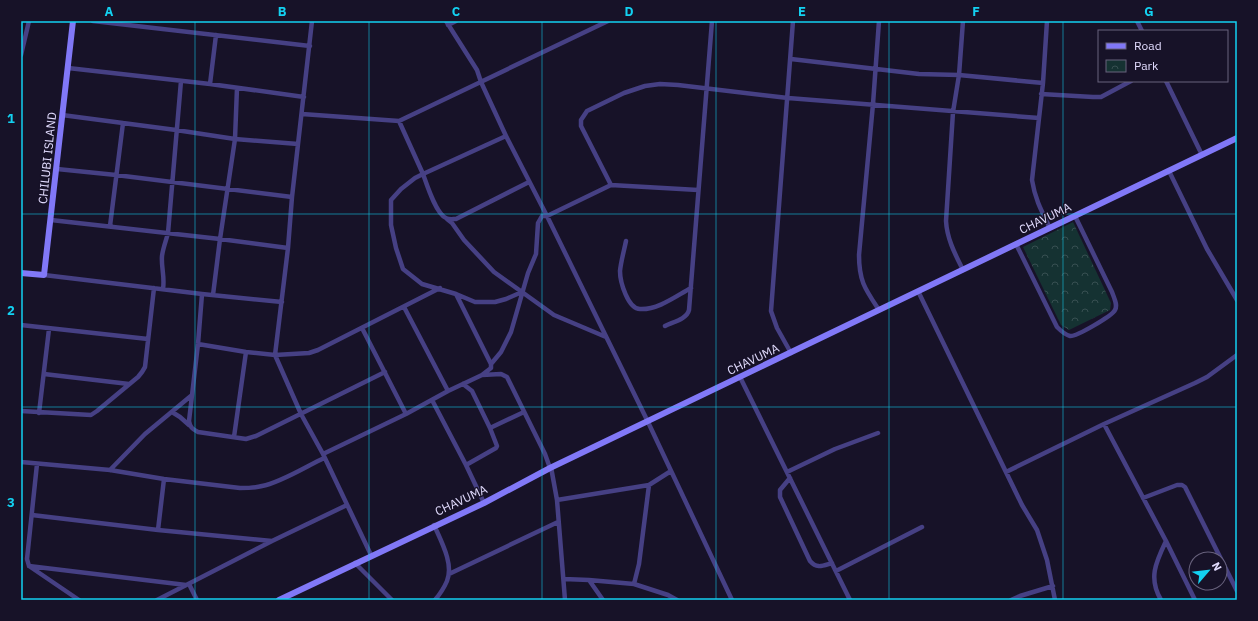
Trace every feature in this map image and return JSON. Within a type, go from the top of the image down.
[{"type":"street","points":[[21,55],[29,21]]},
{"type":"street","name":"CHILUBI ISLAND","points":[[44,275],[73,21]]},
{"type":"street","points":[[93,21],[310,46]]},
{"type":"street","points":[[312,21],[275,355],[301,414],[324,456],[371,555]]},
{"type":"street","points":[[456,21],[447,23],[477,70],[506,136],[648,422],[732,600]]},
{"type":"street","points":[[302,114],[399,121],[608,21]]},
{"type":"street","points":[[665,326],[686,316],[688,313],[712,21]]},
{"type":"street","points":[[791,353],[777,328],[771,311],[793,21]]},
{"type":"street","points":[[879,21],[859,255],[859,268],[862,282],[879,310]]},
{"type":"street","points":[[963,21],[959,75],[953,112],[946,222],[946,231],[949,241],[963,270]]},
{"type":"street","points":[[1047,21],[1042,94],[1032,180],[1034,194],[1050,228]]},
{"type":"street","points":[[1137,21],[1142,30]]},
{"type":"street","points":[[210,84],[216,35]]},
{"type":"street","points":[[791,59],[919,74],[959,75],[1043,83]]},
{"type":"street","points":[[68,68],[210,84],[304,97]]},
{"type":"street","points":[[163,289],[164,280],[162,256],[168,233],[181,81]]},
{"type":"street","points":[[1042,94],[1101,97],[1129,82]]},
{"type":"street","points":[[1166,82],[1202,155]]},
{"type":"street","points":[[611,185],[581,126],[581,120],[587,111],[624,93],[645,86],[672,84],[788,98],[1039,118]]},
{"type":"street","points":[[213,295],[234,139],[237,88]]},
{"type":"street","points":[[62,115],[234,139],[298,144]]},
{"type":"street","points":[[399,121],[437,208],[452,223],[464,240],[494,272],[554,315],[606,337]]},
{"type":"street","points":[[110,226],[123,123]]},
{"type":"street","points":[[506,136],[423,174],[400,189],[391,200],[391,225],[396,248],[403,269],[422,284],[440,288],[475,302],[495,302],[522,292]]},
{"type":"street","name":"CHAVUMA","points":[[279,600],[1237,138]]},
{"type":"street","points":[[57,169],[292,197]]},
{"type":"street","points":[[1169,171],[1207,249],[1237,300]]},
{"type":"street","points":[[447,219],[456,219],[529,182]]},
{"type":"street","points":[[21,462],[110,470],[164,479],[240,488],[264,486],[277,481],[448,391],[482,375],[491,368],[491,364],[501,352],[511,332],[528,273],[536,254],[538,223],[542,216],[547,216],[611,185],[698,190]]},
{"type":"street","points":[[1016,244],[1057,327],[1069,336],[1076,335],[1109,316],[1116,309],[1116,304],[1112,292],[1075,216]]},
{"type":"street","points":[[51,220],[288,248]]},
{"type":"street","points":[[626,241],[621,264],[621,279],[628,299],[631,305],[635,308],[645,309],[657,306],[691,288]]},
{"type":"street","points":[[21,273],[282,302]]},
{"type":"street","points":[[21,411],[91,415],[142,372],[145,367],[154,288]]},
{"type":"street","points":[[198,344],[275,355],[309,353],[318,350],[440,288]]},
{"type":"street","points":[[918,291],[1022,505],[1037,530],[1047,560],[1055,600]]},
{"type":"street","points":[[190,426],[189,421],[202,294]]},
{"type":"street","points":[[456,294],[491,364]]},
{"type":"street","points":[[404,307],[448,391]]},
{"type":"street","points":[[21,325],[148,339]]},
{"type":"street","points":[[362,328],[406,414]]},
{"type":"street","points":[[39,413],[49,329]]},
{"type":"street","points":[[234,437],[246,352]]},
{"type":"street","points":[[1006,472],[1104,424],[1207,377],[1237,354]]},
{"type":"street","points":[[172,412],[180,417],[192,429],[198,432],[246,439],[256,436],[385,372]]},
{"type":"street","points":[[44,374],[129,384]]},
{"type":"street","points":[[482,375],[501,374],[506,377],[551,468],[556,500],[566,600]]},
{"type":"street","points":[[740,377],[850,600]]},
{"type":"street","points":[[464,384],[472,391],[497,446],[466,465]]},
{"type":"street","points":[[110,470],[144,434],[192,395]]},
{"type":"street","points":[[432,400],[484,502]]},
{"type":"street","points":[[490,428],[524,412]]},
{"type":"street","points":[[1104,424],[1166,541],[1195,600]]},
{"type":"street","points":[[787,472],[834,449],[878,433]]},
{"type":"street","points":[[37,464],[28,559],[29,566],[78,600]]},
{"type":"street","points":[[556,500],[649,486],[671,471]]},
{"type":"street","points":[[790,478],[780,490],[780,497],[810,561],[814,565],[819,566],[832,563]]},
{"type":"street","points":[[158,530],[164,479]]},
{"type":"street","points":[[1143,498],[1178,485],[1185,487],[1237,591]]},
{"type":"street","points":[[634,584],[639,564],[649,486]]},
{"type":"street","points":[[157,600],[272,541],[347,505]]},
{"type":"street","points":[[32,515],[158,530],[272,541]]},
{"type":"street","points":[[449,574],[558,522]]},
{"type":"street","points":[[434,526],[446,554],[449,574],[448,580],[435,600]]},
{"type":"street","points":[[836,571],[922,527]]},
{"type":"street","points":[[1161,600],[1153,580],[1158,556],[1166,541]]},
{"type":"street","points":[[355,563],[392,600]]},
{"type":"street","points":[[29,566],[188,585]]},
{"type":"street","points":[[564,579],[634,584],[668,595],[677,600]]},
{"type":"street","points":[[589,580],[603,600]]},
{"type":"street","points":[[188,585],[197,600]]},
{"type":"street","points":[[1011,600],[1053,586]]},
{"type":"green space","points":[[1073,222],[1111,303],[1110,310],[1069,330],[1061,325],[1023,247]]}]
